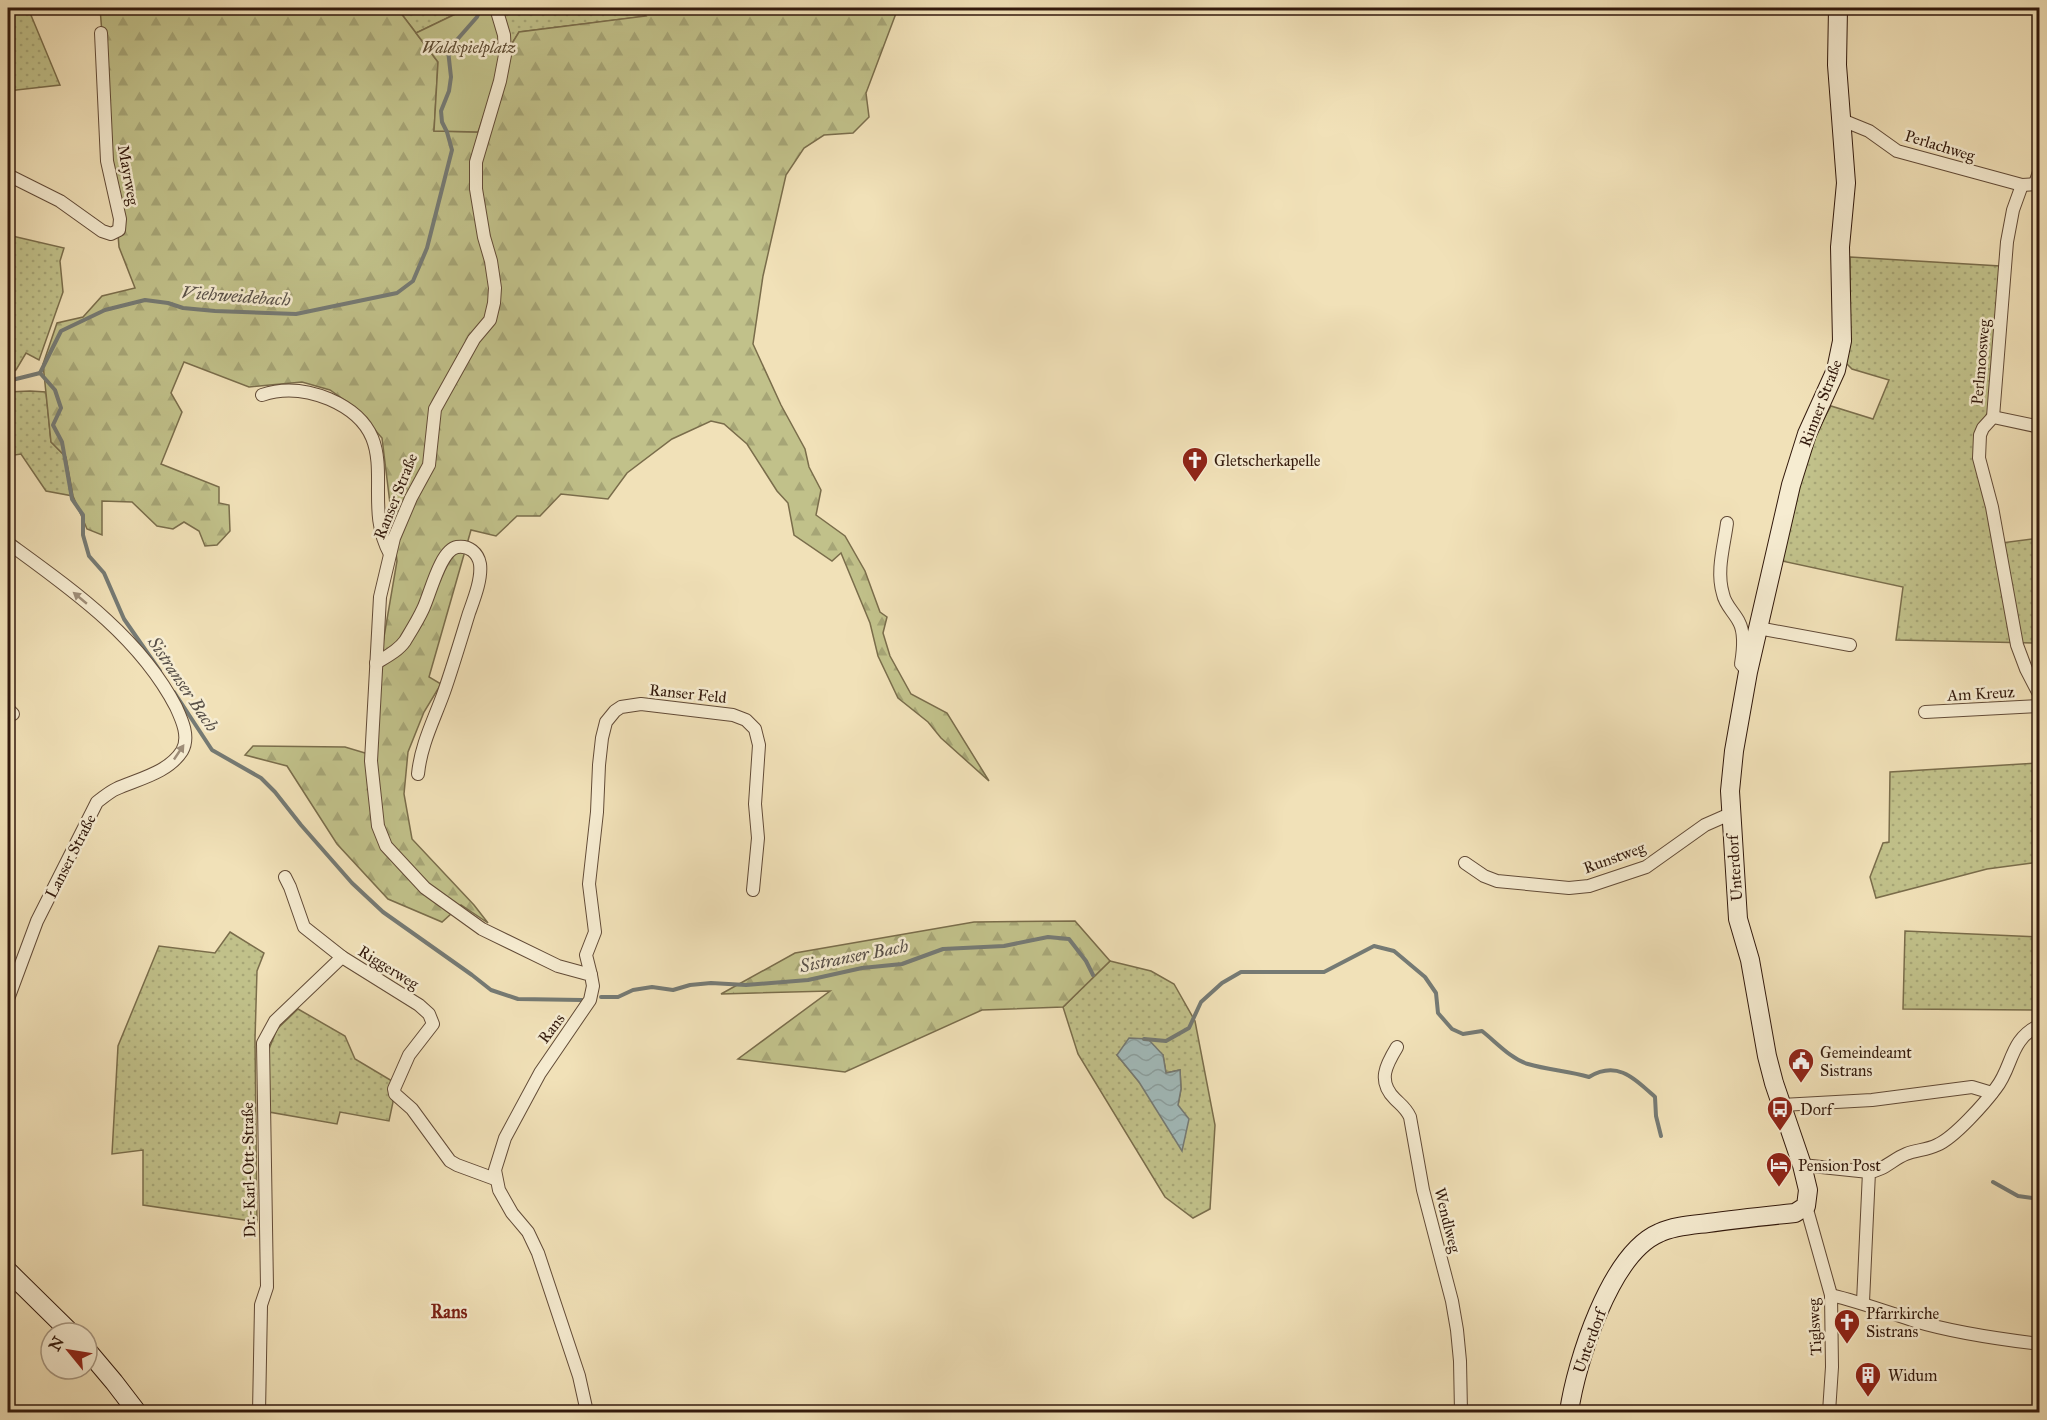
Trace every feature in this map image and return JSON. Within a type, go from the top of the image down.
[{"type":"main road","name":"Rinner Straße","points":[[1758,628],[1795,469],[1807,434],[1836,370],[1840,348],[1840,247],[1846,183],[1837,61],[1838,8]]},
{"type":"main road","name":"Unterdorf","points":[[1569,1413],[1581,1357],[1595,1321],[1622,1267],[1642,1242],[1657,1233],[1673,1228],[1795,1213],[1806,1206],[1809,1196],[1803,1166],[1767,1056],[1750,960],[1738,919],[1730,814],[1732,764],[1758,628]]},
{"type":"main road","points":[[8,1272],[59,1321]]},
{"type":"main road","points":[[99,1364],[137,1413]]},
{"type":"street","name":"Ranser Straße","points":[[496,8],[504,35],[506,55],[476,162],[476,189],[484,237],[491,261],[495,288],[494,303],[490,320],[474,339],[435,409],[429,465],[411,498],[394,538],[380,597],[371,761],[376,815],[381,837],[386,846],[425,888],[472,922],[510,944],[558,966],[591,975]]},
{"type":"street","name":"Mayrweg","points":[[8,175],[60,201],[102,231],[111,234],[118,230],[120,219],[107,161],[101,33]]},
{"type":"street","name":"Perlachweg","points":[[1842,120],[1869,131],[1897,151],[2022,185],[2037,184],[2040,168]]},
{"type":"street","name":"Perlmoosweg","points":[[2017,645],[1992,507],[1979,458],[1980,435],[1993,417],[2007,242],[2013,210],[2022,185]]},
{"type":"street","points":[[262,395],[283,390],[314,394],[350,411],[364,425],[375,444],[380,530],[390,554]]},
{"type":"street","points":[[1993,417],[2040,427]]},
{"type":"street","points":[[1727,523],[1720,573],[1721,588],[1726,602],[1741,625],[1741,664],[1748,672]]},
{"type":"street","name":"Lanser Straße","points":[[8,543],[55,578],[126,638],[170,697],[184,726],[185,741],[184,748],[177,757],[154,773],[113,790],[97,802],[37,921],[8,999]]},
{"type":"street","points":[[376,663],[398,649],[404,642],[424,607],[447,553],[459,547],[475,552],[480,565],[472,603],[443,693],[423,745],[418,774]]},
{"type":"street","points":[[1758,628],[1850,645]]},
{"type":"street","name":"Am Kreuz","points":[[2017,645],[2040,696]]},
{"type":"street","name":"Ranser Feld","points":[[591,975],[586,955],[595,932],[589,884],[597,812],[599,765],[604,728],[610,716],[621,707],[641,704],[724,714],[740,717],[755,729],[759,745],[755,804],[758,838],[753,890]]},
{"type":"street","name":"Am Kreuz","points":[[1925,712],[2040,706]]},
{"type":"street","name":"Runstweg","points":[[1465,863],[1484,876],[1515,884],[1569,888],[1589,886],[1646,867],[1705,825],[1730,814]]},
{"type":"street","name":"Riggerweg","points":[[285,877],[304,927],[342,957],[419,1005],[433,1019],[431,1029],[409,1055],[394,1089],[395,1094],[412,1109],[450,1161],[495,1179]]},
{"type":"street","name":"Dr.-Karl-Ott-Straße","points":[[259,1413],[261,1305],[267,1287],[263,1043],[275,1021],[342,957]]},
{"type":"street","name":"Rans","points":[[495,1179],[499,1153],[510,1126],[540,1073],[590,1000],[593,986],[591,975]]},
{"type":"street","points":[[1803,1166],[1869,1172],[1880,1170],[1907,1153],[1940,1144],[1965,1122],[1998,1087],[2019,1043],[2029,1032],[2040,1025]]},
{"type":"street","name":"Wendlweg","points":[[1397,1047],[1384,1070],[1385,1084],[1410,1117],[1423,1190],[1452,1301],[1457,1330],[1461,1413]]},
{"type":"street","points":[[1782,1105],[1872,1100],[1972,1087],[1992,1093]]},
{"type":"street","points":[[1863,1302],[1869,1172]]},
{"type":"street","points":[[495,1179],[504,1201],[528,1232],[538,1253],[579,1376],[587,1413]]},
{"type":"street","name":"Tiglsweg","points":[[1806,1206],[1831,1295],[1832,1367],[1829,1413]]},
{"type":"street","points":[[1831,1295],[1863,1302],[1917,1322],[1994,1338],[2040,1344]]},
{"type":"green space","points":[[8,8],[28,8],[60,85],[8,91]]},
{"type":"green space","points":[[100,8],[397,8],[438,62],[434,131],[478,132],[505,55],[519,32],[646,16],[639,8],[898,8],[866,93],[869,117],[853,133],[824,135],[804,148],[786,175],[763,276],[753,344],[781,405],[805,449],[809,467],[821,490],[816,515],[845,536],[865,571],[880,612],[887,617],[883,633],[890,656],[911,694],[947,713],[989,781],[941,738],[928,722],[898,698],[878,656],[870,623],[841,553],[832,561],[794,535],[788,503],[777,491],[747,444],[724,424],[711,421],[672,439],[627,473],[608,499],[561,494],[540,516],[517,516],[496,536],[471,530],[429,677],[441,684],[424,712],[408,752],[404,794],[412,839],[488,923],[461,905],[442,922],[388,899],[337,844],[287,766],[245,755],[253,746],[345,747],[375,756],[378,672],[397,561],[382,438],[357,409],[330,390],[302,382],[249,387],[184,362],[171,393],[182,412],[161,464],[219,487],[219,503],[229,505],[230,531],[217,545],[205,546],[199,531],[184,522],[173,529],[157,526],[132,502],[102,501],[102,535],[87,529],[73,496],[66,457],[51,442],[43,364],[57,323],[83,317],[102,296],[135,288],[119,247]]},
{"type":"green space","points":[[397,8],[468,8],[416,33]]},
{"type":"green space","name":"Waldspielplatz","points":[[468,8],[493,8],[505,55],[478,132],[434,131],[438,62],[416,33]]},
{"type":"green space","points":[[496,8],[639,8],[647,16],[519,32],[505,55]]},
{"type":"green space","points":[[8,235],[64,248],[60,261],[63,292],[39,360],[26,353],[16,370],[8,375]]},
{"type":"green space","points":[[1850,257],[2000,266],[1989,410],[1978,430],[1994,544],[2039,538],[2039,643],[1896,640],[1903,587],[1782,561],[1805,465],[1818,429],[1831,406],[1873,419],[1889,380],[1852,369],[1846,363],[1850,337]]},
{"type":"green space","points":[[8,392],[46,392],[51,442],[66,457],[73,496],[46,491],[21,454],[8,456]]},
{"type":"green space","points":[[2039,763],[2039,862],[1987,869],[1876,898],[1870,877],[1883,843],[1889,842],[1890,772]]},
{"type":"green space","points":[[1075,921],[1110,961],[1063,1007],[982,1010],[845,1072],[738,1059],[830,991],[721,994],[795,953],[974,922]]},
{"type":"green space","points":[[1905,931],[2039,937],[2039,1010],[1903,1009]]},
{"type":"green space","points":[[230,932],[264,953],[257,971],[255,1039],[257,1222],[143,1205],[143,1150],[112,1154],[118,1046],[159,946],[215,953]]},
{"type":"green space","points":[[1110,961],[1151,971],[1174,984],[1195,1021],[1215,1125],[1210,1209],[1193,1218],[1165,1197],[1078,1054],[1063,1007]],"holes":[[[1117,1055],[1163,1055],[1166,1073],[1180,1070],[1181,1089],[1178,1105],[1139,1082]]]},
{"type":"green space","points":[[298,1009],[345,1036],[355,1059],[392,1081],[393,1102],[389,1121],[340,1112],[337,1124],[269,1112],[269,1049],[277,1029]]},
{"type":"water","points":[[1129,1038],[1148,1039],[1163,1055],[1166,1073],[1180,1070],[1181,1089],[1178,1105],[1189,1119],[1182,1151],[1139,1082],[1117,1055]]},
{"type":"waterway","name":"Viehweidebach","points":[[40,373],[61,331],[105,310],[145,300],[168,303],[183,308],[215,311],[296,314],[397,293],[413,281],[427,248],[452,150],[442,122],[441,111],[449,91],[451,77],[448,50],[477,17],[481,8]]},
{"type":"waterway","name":"Sistranser Bach","points":[[8,381],[40,373],[55,390],[61,408],[53,425],[62,442],[72,499],[83,515],[83,535],[89,556],[104,573],[124,619],[160,671]]},
{"type":"waterway","name":"Sistranser Bach","points":[[174,692],[212,750],[261,778],[352,883],[383,912],[491,990],[518,999],[582,1000]]},
{"type":"waterway","name":"Sistranser Bach","points":[[601,997],[618,997],[633,990],[652,987],[673,990],[690,985],[711,983],[746,985],[808,980],[862,968],[902,964],[943,949],[1004,946],[1048,937],[1069,939],[1086,961],[1093,975]]},
{"type":"waterway","name":"Sistranser Bach","points":[[1144,1039],[1166,1041],[1189,1028],[1201,1002],[1222,983],[1241,972],[1324,972],[1374,946],[1394,951],[1425,977],[1436,993],[1438,1013],[1452,1029],[1463,1034],[1482,1031],[1510,1054],[1528,1064],[1589,1077],[1608,1070],[1617,1071],[1640,1083],[1655,1097],[1656,1116],[1661,1136]]},
{"type":"waterway","name":"Sistranser Bach","points":[[1993,1182],[2018,1196],[2040,1199]]},
{"type":"place","name":"Gletscherkapelle","points":[[1195,483]]},
{"type":"place","name":"Gemeindeamt Sistrans","points":[[1801,1084]]},
{"type":"place","name":"Dorf","points":[[1780,1132]]},
{"type":"place","name":"Pension Post","points":[[1779,1188]]},
{"type":"place","name":"Pfarrkirche Sistrans","points":[[1847,1345]]},
{"type":"place","name":"Widum","points":[[1868,1398]]},
{"type":"district","name":"Rans","points":[[449,1312]]}]
